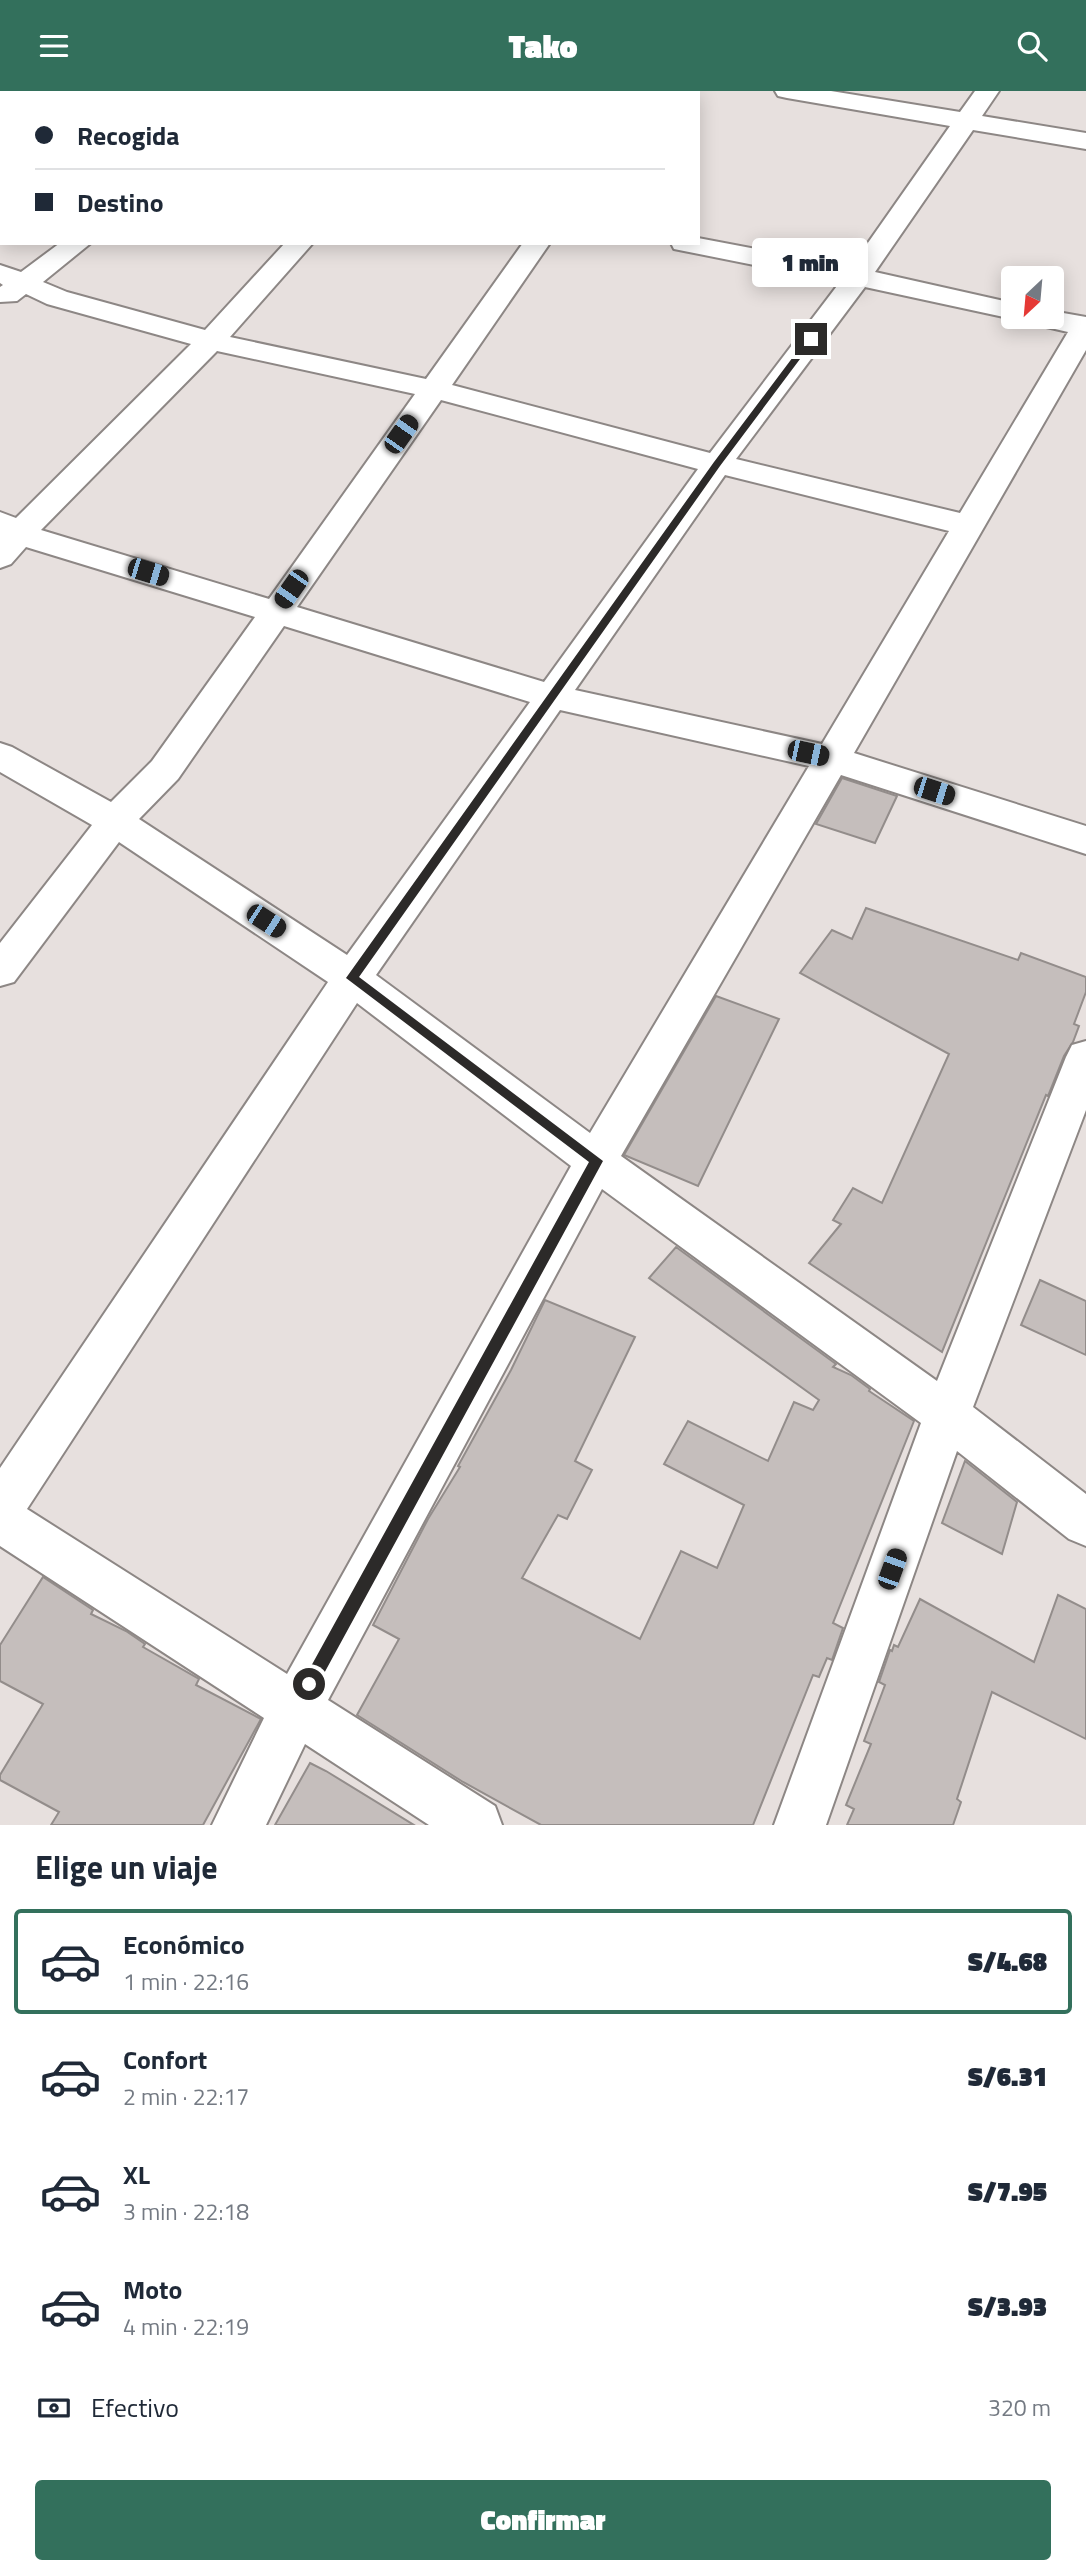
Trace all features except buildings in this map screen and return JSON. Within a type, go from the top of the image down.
[{"type":"street","points":[[787,91],[1086,141]]},
{"type":"street","points":[[0,1509],[352,978],[717,464],[858,277],[987,91]]},
{"type":"street","points":[[8,285],[75,245]]},
{"type":"street","points":[[6,537],[211,341],[298,245]]},
{"type":"street","points":[[0,971],[115,821],[165,770],[536,245]]},
{"type":"street","points":[[694,245],[1001,308]]},
{"type":"street","points":[[8,285],[211,341],[433,389],[717,464],[968,525]]},
{"type":"street","points":[[237,1825],[296,1708],[597,1161],[1086,326],[1064,322]]},
{"type":"street","points":[[6,537],[276,611],[554,697],[833,759],[1086,840]]},
{"type":"street","points":[[0,756],[115,821],[352,978],[597,1161],[947,1415],[1086,1523]]},
{"type":"street","points":[[800,1825],[947,1415],[1086,1057]]},
{"type":"street","points":[[0,1519],[476,1825]]},
{"type":"route","points":[[309,1684],[597,1161],[352,978],[717,464],[811,339]]}]
